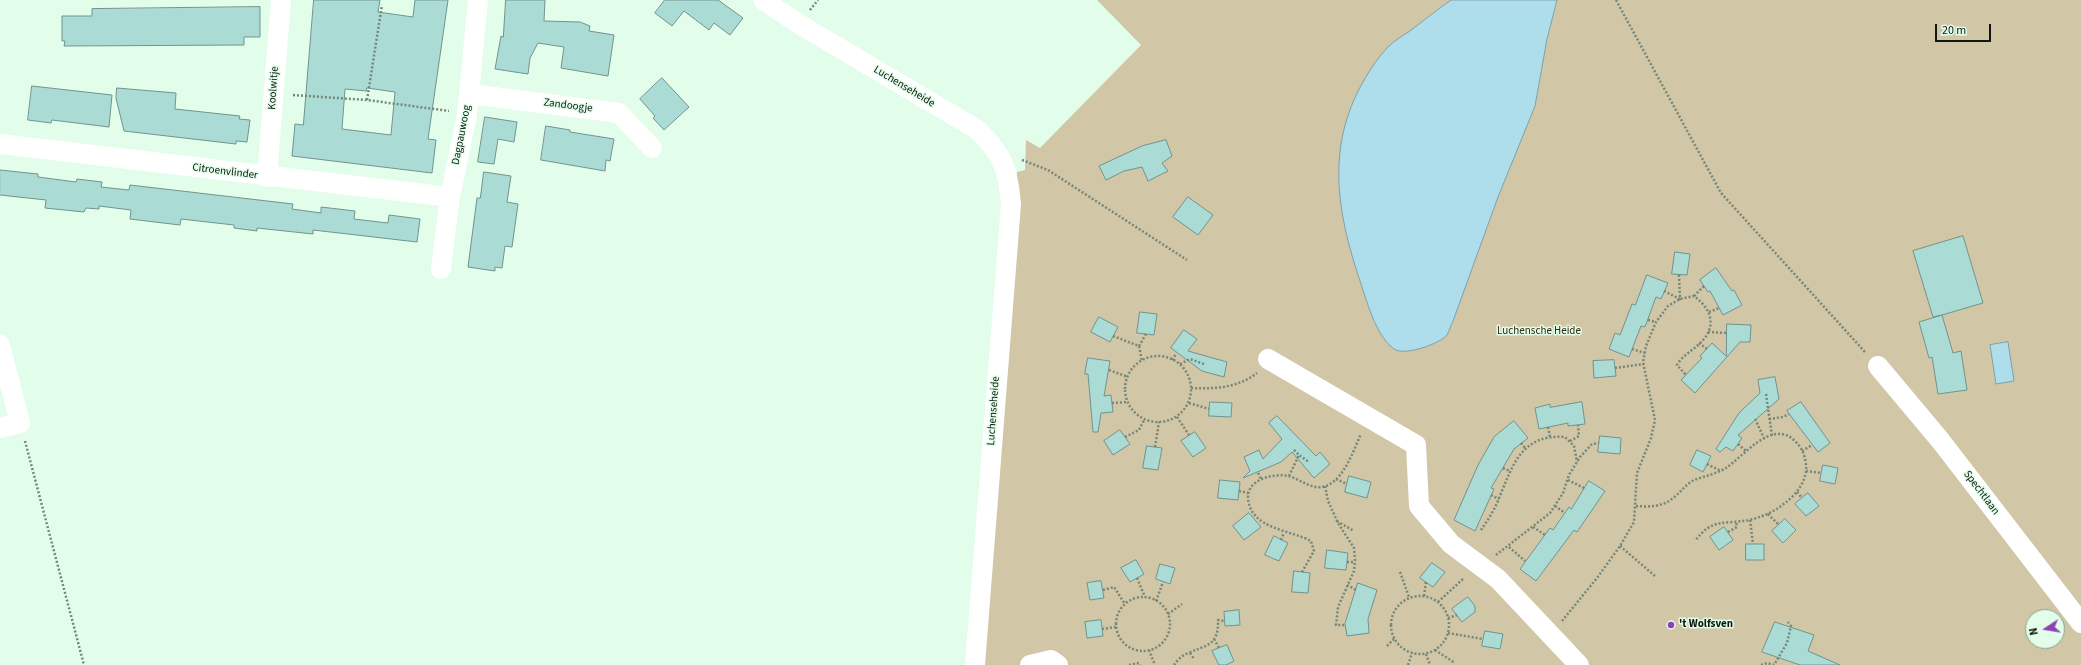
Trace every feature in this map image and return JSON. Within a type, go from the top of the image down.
[{"type":"street","name":"Koolwitje","points":[[267,177],[281,0]]},
{"type":"street","name":"Dagpauwoog","points":[[440,268],[450,197],[470,94],[478,0]]},
{"type":"street","name":"Luchenseheide","points":[[763,0],[799,24],[978,130],[992,144],[1001,157],[1009,183],[1011,204],[975,665]]},
{"type":"street","name":"Zandoogje","points":[[470,94],[619,113],[652,148]]},
{"type":"street","name":"Citroenvlinder","points":[[0,144],[267,177],[450,197]]},
{"type":"street","points":[[0,345],[20,423],[0,428]]},
{"type":"street","points":[[1268,359],[1416,445],[1419,506],[1451,544],[1498,579],[1579,665]]},
{"type":"street","name":"Spechtlaan","points":[[1878,366],[1940,440],[2081,623]]},
{"type":"street","points":[[1030,665],[1052,660],[1058,665]]},
{"type":"path","points":[[1616,0],[1721,193],[1878,366]]},
{"type":"path","points":[[367,100],[382,5]]},
{"type":"path","points":[[273,94],[367,100],[435,108],[467,115]]},
{"type":"path","points":[[1001,157],[1020,159],[1048,170],[1187,260]]},
{"type":"path","points":[[1679,275],[1680,299]]},
{"type":"path","points":[[1551,635],[1597,578],[1620,546],[1634,522],[1637,473],[1651,438],[1655,420],[1644,364],[1645,353],[1656,322],[1668,306],[1680,299],[1694,296],[1704,286]]},
{"type":"path","points":[[1664,291],[1680,299]]},
{"type":"path","points":[[1686,375],[1676,365],[1704,340],[1708,332],[1711,316],[1704,304],[1694,296]]},
{"type":"path","points":[[1708,312],[1719,308]]},
{"type":"path","points":[[1648,320],[1656,322]]},
{"type":"path","points":[[1708,332],[1727,332]]},
{"type":"path","points":[[1142,361],[1139,346],[1146,334]]},
{"type":"path","points":[[1113,336],[1139,346]]},
{"type":"path","points":[[1699,343],[1707,349]]},
{"type":"path","points":[[1632,349],[1645,353]]},
{"type":"path","points":[[1172,360],[1176,354]]},
{"type":"path","points":[[1159,356],[1172,360],[1180,364],[1187,372],[1191,388],[1189,403],[1177,417],[1165,422],[1144,420],[1136,413],[1128,402],[1125,394],[1130,372],[1142,361],[1148,358],[1159,356]]},
{"type":"path","points":[[1180,364],[1190,359],[1204,364]]},
{"type":"path","points":[[1191,388],[1211,389],[1230,387],[1248,380],[1265,366],[1268,359]]},
{"type":"path","points":[[1615,368],[1644,364]]},
{"type":"path","points":[[1109,370],[1128,377]]},
{"type":"path","points":[[1766,394],[1772,436]]},
{"type":"path","points":[[1112,403],[1128,402]]},
{"type":"path","points":[[1189,403],[1209,410]]},
{"type":"path","points":[[1769,419],[1783,418],[1789,414]]},
{"type":"path","points":[[1177,417],[1189,435]]},
{"type":"path","points":[[1302,572],[1314,551],[1311,541],[1303,536],[1284,532],[1258,517],[1253,513],[1248,503],[1248,493],[1253,484],[1261,480],[1283,475],[1289,476],[1314,487],[1325,486],[1336,479],[1344,469],[1369,417]]},
{"type":"path","points":[[1755,419],[1764,438]]},
{"type":"path","points":[[1125,436],[1139,430],[1144,420]]},
{"type":"path","points":[[1155,447],[1159,422]]},
{"type":"path","points":[[20,423],[84,665]]},
{"type":"path","points":[[1570,441],[1579,436],[1578,425]]},
{"type":"path","points":[[1548,427],[1550,437]]},
{"type":"path","points":[[1636,506],[1658,505],[1672,499],[1685,486],[1694,480],[1721,471],[1759,440],[1782,435],[1791,437],[1802,451],[1806,471],[1805,478],[1797,492],[1787,502],[1768,514],[1750,520],[1723,522],[1708,527],[1695,541]]},
{"type":"path","points":[[1481,530],[1499,499],[1510,471],[1522,451],[1532,443],[1550,437],[1564,437],[1574,446],[1577,462]]},
{"type":"path","points":[[1522,443],[1525,448]]},
{"type":"path","points":[[1438,602],[1480,566],[1509,547],[1550,513],[1563,493],[1577,462],[1592,444],[1599,443]]},
{"type":"path","points":[[1738,444],[1746,451]]},
{"type":"path","points":[[1802,451],[1812,445]]},
{"type":"path","points":[[1294,450],[1309,462]]},
{"type":"path","points":[[1289,476],[1299,455]]},
{"type":"path","points":[[1707,464],[1721,471]]},
{"type":"path","points":[[1503,468],[1510,471]]},
{"type":"path","points":[[1806,471],[1821,473]]},
{"type":"path","points":[[1258,472],[1261,480]]},
{"type":"path","points":[[1336,479],[1347,484]]},
{"type":"path","points":[[1568,480],[1584,488]]},
{"type":"path","points":[[1325,486],[1328,501],[1336,520],[1354,548],[1354,570],[1341,595],[1336,616],[1336,625],[1346,624]]},
{"type":"path","points":[[1239,491],[1248,493]]},
{"type":"path","points":[[1797,492],[1802,498]]},
{"type":"path","points":[[1491,495],[1499,499]]},
{"type":"path","points":[[1555,506],[1565,513]]},
{"type":"path","points":[[1768,514],[1779,525]]},
{"type":"path","points":[[1255,520],[1258,517]]},
{"type":"path","points":[[1336,520],[1354,531]]},
{"type":"path","points":[[1750,520],[1753,544]]},
{"type":"path","points":[[1728,532],[1737,527],[1736,522]]},
{"type":"path","points":[[1478,525],[1483,527]]},
{"type":"path","points":[[1533,527],[1545,535]]},
{"type":"path","points":[[1281,540],[1284,532]]},
{"type":"path","points":[[1620,546],[1655,576]]},
{"type":"path","points":[[1509,547],[1525,561]]},
{"type":"path","points":[[1347,562],[1355,562]]},
{"type":"path","points":[[1400,572],[1409,597]]},
{"type":"path","points":[[1138,578],[1145,598]]},
{"type":"path","points":[[1156,600],[1163,582]]},
{"type":"path","points":[[1424,596],[1426,582]]},
{"type":"path","points":[[1347,585],[1356,590]]},
{"type":"path","points":[[1103,590],[1114,587],[1125,604]]},
{"type":"path","points":[[1424,596],[1438,602],[1444,609],[1448,618],[1448,634],[1442,644],[1435,650],[1426,654],[1412,653],[1400,647],[1390,630],[1392,615],[1401,602],[1409,597],[1424,596]]},
{"type":"path","points":[[1145,598],[1156,600],[1168,614],[1170,623],[1167,636],[1158,647],[1149,650],[1140,651],[1131,648],[1123,642],[1116,627],[1120,611],[1125,604],[1132,600],[1145,598]]},
{"type":"path","points":[[1168,614],[1182,604]]},
{"type":"path","points":[[1448,618],[1457,615]]},
{"type":"path","points":[[1174,665],[1185,654],[1205,647],[1217,636],[1218,620],[1224,621]]},
{"type":"path","points":[[1761,665],[1767,663],[1775,665],[1790,636],[1791,626],[1788,622]]},
{"type":"path","points":[[1102,629],[1116,627]]},
{"type":"path","points":[[1448,634],[1484,639]]},
{"type":"path","points":[[1214,639],[1219,648]]},
{"type":"path","points":[[1387,646],[1394,639]]},
{"type":"path","points":[[1149,650],[1155,665]]},
{"type":"path","points":[[1435,650],[1455,663]]},
{"type":"path","points":[[1190,653],[1194,659]]},
{"type":"path","points":[[1408,665],[1412,653]]},
{"type":"path","points":[[1426,654],[1430,665]]},
{"type":"path","points":[[1129,665],[1139,663],[1140,665]]},
{"type":"green space","name":"Luchensche Heide","points":[[1097,0],[2081,0],[2081,665],[981,665],[1017,172],[1025,170],[1026,140],[1040,148],[1141,45]]},
{"type":"water","points":[[1451,0],[1557,0],[1547,39],[1535,106],[1498,197],[1448,333],[1437,342],[1423,348],[1401,351],[1396,350],[1389,345],[1377,328],[1351,253],[1341,204],[1339,179],[1340,155],[1344,131],[1351,106],[1371,68],[1384,51],[1393,43]]},
{"type":"water","points":[[2008,342],[2014,381],[1996,384],[1990,345]]},
{"type":"building","points":[[314,0],[380,0],[378,12],[413,17],[415,0],[448,0],[428,139],[436,140],[432,173],[292,156],[295,124],[303,125]],"holes":[[[367,88],[395,92],[391,135],[342,129],[345,89],[366,91]]]},
{"type":"building","points":[[506,0],[545,0],[544,21],[580,22],[590,26],[589,31],[614,35],[608,76],[561,68],[564,47],[538,43],[530,58],[528,74],[495,69],[501,36],[503,37]]},
{"type":"building","points":[[665,0],[718,0],[743,18],[730,35],[714,23],[709,30],[684,11],[672,26],[655,13]]},
{"type":"building","points":[[260,7],[260,37],[244,37],[244,45],[64,46],[65,41],[62,41],[62,16],[92,16],[92,9]]},
{"type":"building","points":[[662,78],[689,107],[664,130],[653,118],[655,116],[640,99]]},
{"type":"building","points":[[32,86],[112,95],[109,127],[52,120],[51,123],[28,120]]},
{"type":"building","points":[[117,88],[176,93],[175,109],[240,116],[239,119],[250,120],[247,142],[236,141],[236,144],[124,131],[116,98]]},
{"type":"building","points":[[485,117],[517,122],[514,142],[498,139],[494,164],[478,162]]},
{"type":"building","points":[[546,126],[570,130],[570,132],[614,139],[610,161],[606,160],[605,171],[541,160]]},
{"type":"building","points":[[1166,140],[1172,156],[1162,163],[1168,171],[1148,181],[1142,167],[1124,171],[1106,180],[1099,166],[1142,146]]},
{"type":"building","points":[[0,170],[38,174],[38,177],[76,182],[77,179],[102,182],[101,187],[129,190],[130,185],[293,204],[292,209],[321,213],[321,207],[355,211],[354,219],[388,223],[389,215],[420,219],[417,242],[313,230],[313,234],[257,228],[257,231],[234,228],[234,225],[181,219],[180,225],[130,219],[131,210],[99,206],[99,209],[86,208],[84,212],[45,208],[46,200],[0,195]]},
{"type":"building","points":[[484,172],[511,176],[507,202],[518,204],[512,247],[505,246],[502,268],[495,267],[495,271],[468,267],[477,198],[480,198]]},
{"type":"building","points":[[1188,197],[1213,215],[1198,235],[1173,217]]},
{"type":"building","points":[[1963,236],[1983,303],[1933,317],[1913,251]]},
{"type":"building","points":[[1675,252],[1690,254],[1687,275],[1672,274]]},
{"type":"building","points":[[1716,268],[1732,291],[1734,290],[1742,305],[1723,315],[1710,291],[1708,292],[1700,280]]},
{"type":"building","points":[[1647,275],[1668,283],[1661,299],[1656,297],[1645,327],[1641,326],[1629,357],[1609,349],[1615,333],[1620,335],[1632,304],[1635,305]]},
{"type":"building","points":[[1140,312],[1157,314],[1154,335],[1137,333]]},
{"type":"building","points":[[1942,315],[1953,353],[1961,351],[1967,390],[1938,394],[1932,357],[1929,358],[1919,322]]},
{"type":"building","points":[[1099,317],[1118,327],[1110,342],[1091,332]]},
{"type":"building","points":[[1727,324],[1751,325],[1750,342],[1740,342],[1695,393],[1681,380],[1702,358],[1700,356],[1712,343],[1726,356]]},
{"type":"building","points":[[1184,330],[1197,339],[1188,351],[1227,362],[1224,377],[1202,371],[1171,348]]},
{"type":"building","points":[[1088,358],[1110,361],[1104,396],[1111,395],[1113,412],[1101,413],[1098,432],[1093,432],[1088,374],[1085,374]]},
{"type":"building","points":[[1614,360],[1616,376],[1594,378],[1593,361]]},
{"type":"building","points":[[1775,377],[1779,399],[1738,435],[1742,438],[1733,451],[1726,447],[1720,452],[1716,449],[1739,413],[1760,393],[1758,380]]},
{"type":"building","points":[[1210,402],[1232,403],[1231,417],[1209,416]]},
{"type":"building","points":[[1582,402],[1585,424],[1568,426],[1568,423],[1539,429],[1535,408],[1550,404],[1550,407]]},
{"type":"building","points":[[1801,402],[1830,443],[1818,452],[1787,411]]},
{"type":"building","points":[[1277,416],[1316,456],[1320,452],[1330,464],[1314,478],[1292,452],[1281,462],[1243,478],[1250,471],[1244,457],[1259,450],[1263,459],[1282,439],[1269,423]]},
{"type":"building","points":[[1514,421],[1528,438],[1514,449],[1491,488],[1494,489],[1475,531],[1454,520],[1478,465],[1494,437]]},
{"type":"building","points":[[1120,430],[1130,444],[1113,455],[1104,441]]},
{"type":"building","points":[[1195,432],[1206,448],[1193,457],[1181,441]]},
{"type":"building","points":[[1600,436],[1621,438],[1620,454],[1598,452]]},
{"type":"building","points":[[1147,446],[1162,448],[1158,470],[1143,468]]},
{"type":"building","points":[[1697,450],[1711,456],[1703,472],[1690,465]]},
{"type":"building","points":[[1823,465],[1838,468],[1835,484],[1820,481]]},
{"type":"building","points":[[1349,476],[1371,482],[1367,498],[1345,492]]},
{"type":"building","points":[[1220,480],[1240,482],[1238,500],[1218,498]]},
{"type":"building","points":[[1589,481],[1605,491],[1577,532],[1574,530],[1536,581],[1520,569],[1550,528],[1553,530],[1569,507],[1571,509]]},
{"type":"building","points":[[1808,493],[1819,506],[1806,516],[1795,504]]},
{"type":"building","points":[[1249,513],[1261,527],[1244,540],[1233,526]]},
{"type":"building","points":[[1785,519],[1796,530],[1783,543],[1772,531]]},
{"type":"building","points":[[1724,527],[1733,540],[1719,550],[1710,537]]},
{"type":"building","points":[[1274,536],[1288,543],[1279,561],[1265,555]]},
{"type":"building","points":[[1746,544],[1764,544],[1764,560],[1746,560]]},
{"type":"building","points":[[1327,550],[1348,553],[1346,570],[1325,568]]},
{"type":"building","points":[[1136,560],[1144,574],[1130,582],[1121,568]]},
{"type":"building","points":[[1432,563],[1445,572],[1433,587],[1420,578]]},
{"type":"building","points":[[1160,564],[1175,568],[1170,584],[1156,579]]},
{"type":"building","points":[[1294,571],[1310,573],[1308,593],[1292,592]]},
{"type":"building","points":[[1101,581],[1104,598],[1090,600],[1087,583]]},
{"type":"building","points":[[1358,583],[1377,590],[1368,619],[1369,633],[1347,636],[1345,624]]},
{"type":"building","points":[[1468,597],[1475,606],[1475,612],[1462,622],[1452,609]]},
{"type":"building","points":[[1239,610],[1240,625],[1225,626],[1224,612]]},
{"type":"building","points":[[1101,620],[1103,636],[1087,638],[1085,622]]},
{"type":"building","points":[[1775,622],[1814,635],[1808,651],[1840,665],[1800,665],[1762,652]]},
{"type":"building","points":[[1485,631],[1503,634],[1500,649],[1482,646]]},
{"type":"building","points":[[1227,645],[1234,661],[1226,665],[1219,665],[1212,651]]},
{"type":"place","name":"'t Wolfsven","points":[[1671,625]]}]
